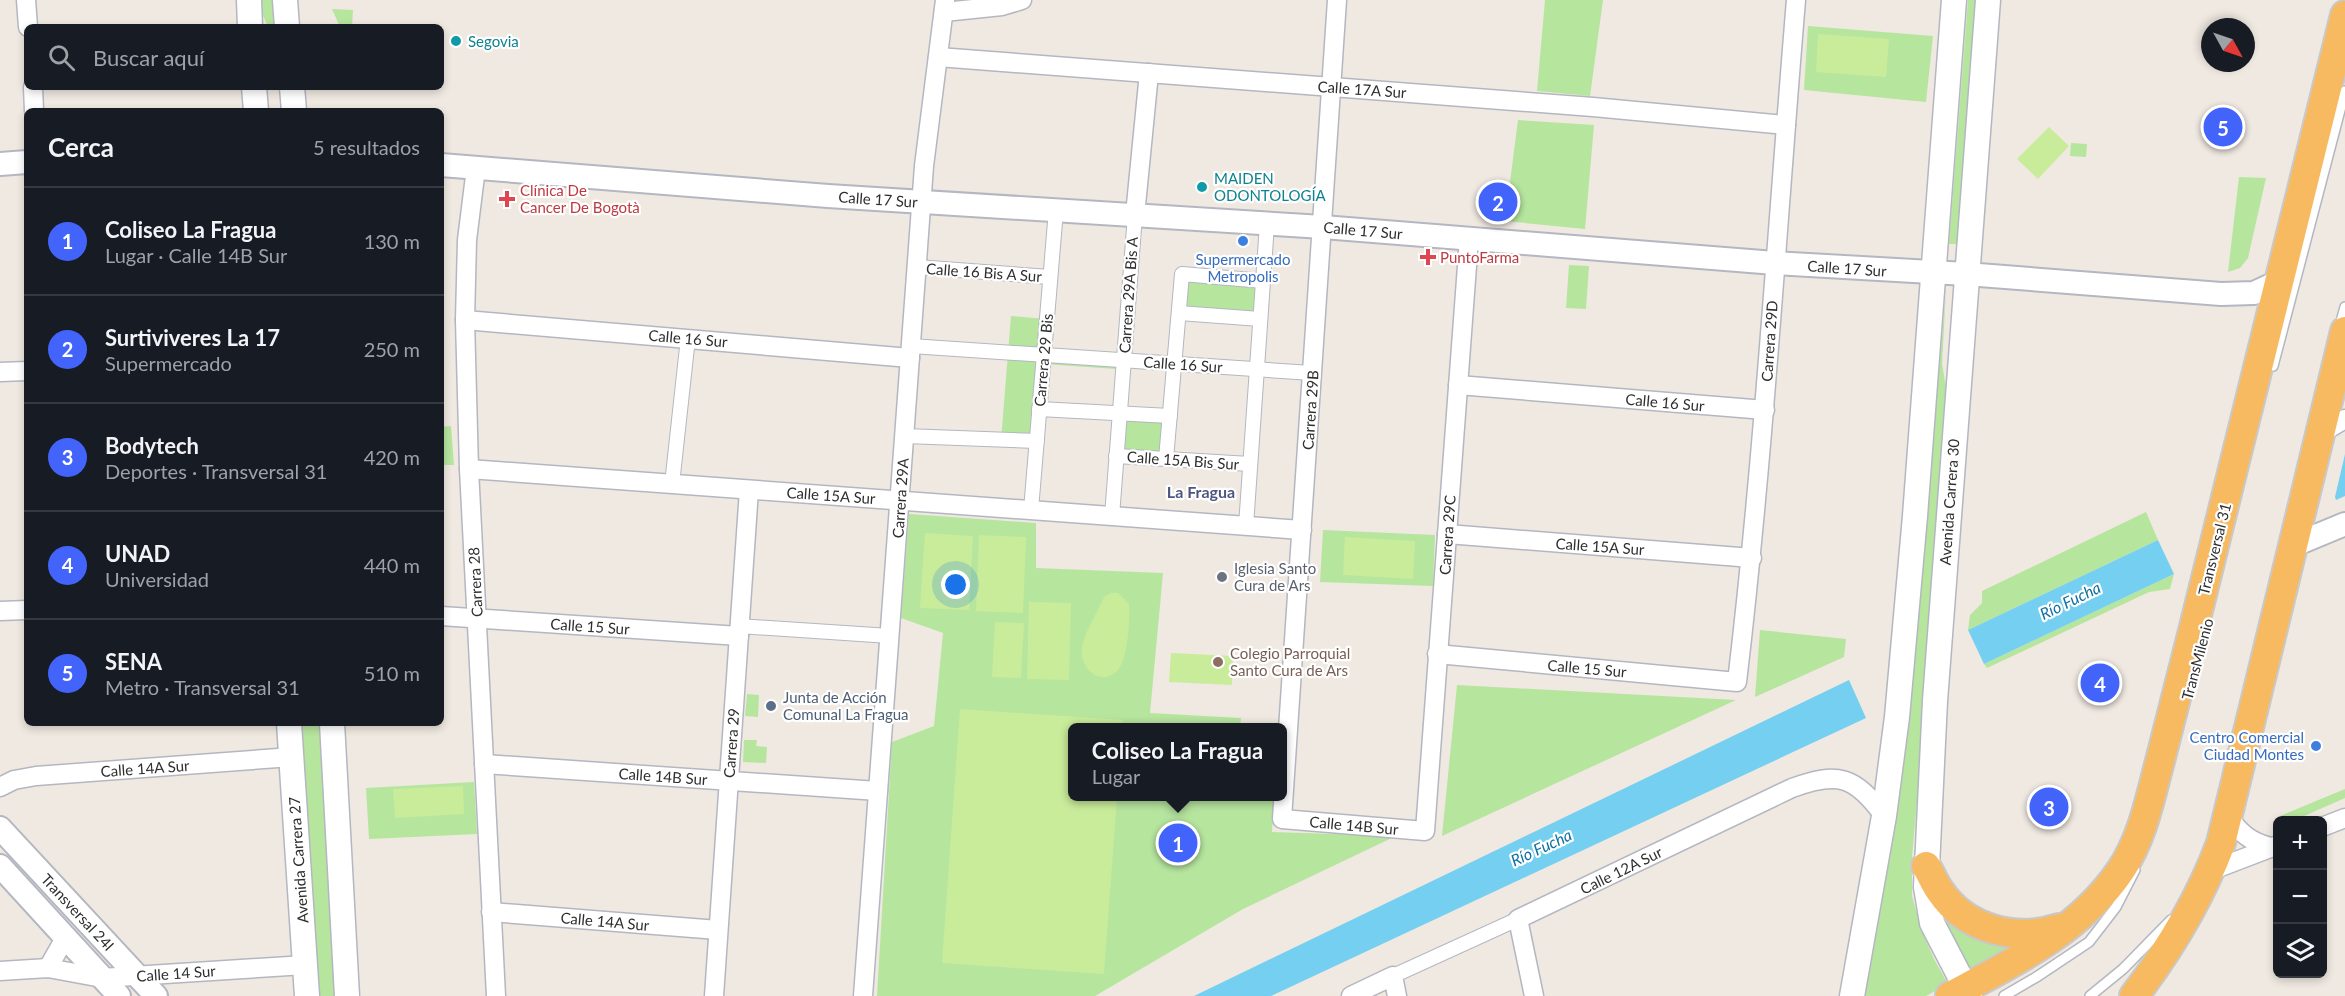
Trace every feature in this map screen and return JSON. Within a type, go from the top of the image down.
[{"type":"highway","name":"Transversal 31","points":[[1962,993],[2027,955],[2070,925],[2104,894],[2135,847],[2145,818],[2282,280],[2345,15]]},
{"type":"highway","points":[[2134,996],[2169,947],[2209,860],[2221,843],[2318,435],[2344,339]]},
{"type":"highway","points":[[1926,866],[1940,892],[1960,913],[1985,927],[2013,934],[2042,934],[2070,925]]},
{"type":"main road","points":[[249,0],[250,24]]},
{"type":"main road","points":[[285,0],[287,24]]},
{"type":"main road","points":[[1852,996],[1884,816],[1897,717],[1954,0]]},
{"type":"main road","name":"Avenida Carrera 30","points":[[1962,993],[1932,923],[1926,887],[1926,866],[1936,690],[1988,0]]},
{"type":"main road","points":[[255,90],[256,108]]},
{"type":"main road","points":[[292,90],[294,108]]},
{"type":"main road","name":"Avenida Carrera 27","points":[[289,726],[307,996]]},
{"type":"main road","points":[[332,726],[347,996]]},
{"type":"street","points":[[26,0],[28,24]]},
{"type":"street","points":[[944,6],[1002,6],[1022,0]]},
{"type":"street","name":"Carrera 29B","points":[[1287,747],[1337,0]]},
{"type":"street","name":"Carrera 29D","points":[[1737,682],[1752,558],[1765,410],[1796,0]]},
{"type":"street","name":"Carrera 29A","points":[[863,996],[922,202],[944,6]]},
{"type":"street","name":"Calle 17A Sur","points":[[938,57],[1593,107],[1786,125]]},
{"type":"street","name":"Carrera 29A Bis A","points":[[1112,516],[1135,215],[1149,73]]},
{"type":"street","points":[[33,90],[34,108]]},
{"type":"street","points":[[0,164],[24,162]]},
{"type":"street","name":"Calle 17 Sur","points":[[444,165],[922,202],[1323,227],[1775,263],[1966,274],[2235,295],[2254,293],[2282,280]]},
{"type":"street","name":"Carrera 28","points":[[476,168],[467,240],[465,320],[469,469],[496,996]]},
{"type":"street","name":"Carrera 29 Bis","points":[[1031,510],[1056,210]]},
{"type":"street","points":[[1246,526],[1267,224]]},
{"type":"street","name":"Carrera 29C","points":[[1425,831],[1469,239]]},
{"type":"street","name":"Calle 16 Bis A Sur","points":[[917,267],[1050,277]]},
{"type":"street","points":[[1166,459],[1182,274],[1263,281]]},
{"type":"street","points":[[1179,313],[1260,319]]},
{"type":"street","name":"Calle 16 Sur","points":[[465,320],[688,338],[911,352],[1044,355],[1312,373]]},
{"type":"street","points":[[672,484],[688,338]]},
{"type":"street","points":[[0,372],[24,371]]},
{"type":"street","name":"Calle 16 Sur","points":[[1458,385],[1765,410]]},
{"type":"street","points":[[1039,409],[1170,416]]},
{"type":"street","points":[[2318,435],[2345,419]]},
{"type":"street","points":[[905,435],[1037,441]]},
{"type":"street","name":"Calle 15A Bis Sur","points":[[1116,456],[1250,464]]},
{"type":"street","name":"Calle 15A Sur","points":[[469,469],[1302,530]]},
{"type":"street","name":"Carrera 29","points":[[714,996],[749,489]]},
{"type":"street","points":[[2292,546],[2345,524]]},
{"type":"street","name":"Calle 15A Sur","points":[[1447,534],[1752,558]]},
{"type":"street","points":[[0,611],[24,610]]},
{"type":"street","name":"Calle 15 Sur","points":[[444,616],[890,636]]},
{"type":"street","name":"Calle 15 Sur","points":[[1437,654],[1737,682]]},
{"type":"street","name":"Calle 14A Sur","points":[[0,787],[14,780],[36,776],[292,757]]},
{"type":"street","name":"Calle 14B Sur","points":[[484,764],[878,791]]},
{"type":"street","name":"Calle 12A Sur","points":[[1351,996],[1808,782],[1834,778],[1847,781],[1871,797],[1884,816]]},
{"type":"street","name":"Carrera 29B","points":[[1282,819],[1283,801]]},
{"type":"street","points":[[2227,815],[2247,838],[2273,846]]},
{"type":"street","points":[[2327,825],[2345,818]]},
{"type":"street","name":"Calle 14B Sur","points":[[1282,819],[1425,831]]},
{"type":"street","name":"Transversal 24I","points":[[0,828],[156,996]]},
{"type":"street","points":[[2209,860],[2273,846]]},
{"type":"street","name":"Transversal 24I","points":[[0,866],[118,996]]},
{"type":"street","name":"Calle 14A Sur","points":[[491,912],[718,930]]},
{"type":"street","points":[[1518,919],[1534,996]]},
{"type":"street","points":[[48,968],[65,938]]},
{"type":"street","name":"Calle 14 Sur","points":[[0,971],[48,968],[102,978],[305,965]]},
{"type":"street","points":[[1393,976],[1397,996]]},
{"type":"lane","points":[[2270,377],[2345,91]]},
{"type":"lane","points":[[2234,745],[2345,307]]},
{"type":"lane","points":[[2157,812],[2175,743]]},
{"type":"lane","points":[[2189,890],[2209,860]]},
{"type":"lane","points":[[2004,996],[2089,942],[2116,907],[2138,865]]},
{"type":"lane","points":[[2090,996],[2123,969],[2176,914]]},
{"type":"green space","points":[[260,0],[272,0],[274,24],[267,24],[261,11]]},
{"type":"green space","points":[[1545,0],[1603,0],[1590,96],[1537,91]]},
{"type":"green space","points":[[1968,0],[1977,0],[1957,244],[1949,244]]},
{"type":"green space","points":[[332,9],[353,10],[352,24],[339,24]]},
{"type":"green space","points":[[1808,26],[1933,36],[1926,102],[1804,90]]},
{"type":"green space","points":[[1818,34],[1889,39],[1886,77],[1816,72]]},
{"type":"green space","points":[[1518,120],[1594,125],[1585,229],[1505,221]]},
{"type":"green space","points":[[2049,127],[2069,146],[2038,179],[2017,159]]},
{"type":"green space","points":[[2071,143],[2087,144],[2086,157],[2070,156]]},
{"type":"green space","points":[[2239,177],[2266,178],[2248,258],[2240,268],[2228,272]]},
{"type":"green space","points":[[1569,265],[1589,266],[1586,309],[1566,308]]},
{"type":"green space","points":[[1182,275],[1261,283],[1259,317],[1180,312]]},
{"type":"green space","points":[[1946,290],[1942,364],[1948,399],[1928,680],[1912,857],[1912,896],[1921,929],[1948,984],[1926,996],[1861,996],[1907,740]]},
{"type":"green space","points":[[1011,316],[1047,319],[1050,348],[1118,353],[1117,369],[1043,364],[1037,441],[1001,440]]},
{"type":"green space","points":[[1120,413],[1170,416],[1166,459],[1116,456]]},
{"type":"green space","points":[[451,426],[454,465],[444,465],[444,427]]},
{"type":"green space","points":[[2146,512],[2158,540],[1968,630],[1970,615],[1982,603],[1982,591]]},
{"type":"green space","points":[[909,514],[1036,523],[1036,568],[1163,573],[1150,713],[1241,718],[1240,723],[1068,723],[1068,801],[1274,801],[1272,832],[1396,836],[1243,909],[1095,996],[877,996],[892,742],[934,726],[943,633],[901,618]]},
{"type":"green space","points":[[1323,530],[1435,535],[1433,586],[1320,582]]},
{"type":"green space","points":[[925,533],[973,536],[969,610],[920,608]]},
{"type":"green space","points":[[979,535],[1026,537],[1023,613],[976,611]]},
{"type":"green space","points":[[1345,537],[1415,541],[1413,579],[1343,575]]},
{"type":"green space","points":[[2174,574],[2170,589],[2149,592],[1987,668],[1984,664]]},
{"type":"green space","points":[[1111,593],[1118,593],[1129,604],[1129,629],[1121,666],[1110,676],[1104,677],[1092,673],[1087,668],[1082,648],[1088,629],[1104,597]]},
{"type":"green space","points":[[1029,602],[1071,603],[1069,680],[1027,679]]},
{"type":"green space","points":[[995,622],[1024,623],[1021,678],[992,677]]},
{"type":"green space","points":[[1760,630],[1846,639],[1844,657],[1755,697]]},
{"type":"green space","points":[[1171,653],[1233,656],[1232,685],[1169,682]]},
{"type":"green space","points":[[1457,685],[1736,700],[1442,836]]},
{"type":"green space","points":[[747,694],[759,695],[758,717],[745,716]]},
{"type":"green space","points":[[960,709],[1123,720],[1123,723],[1068,723],[1068,801],[1117,801],[1104,974],[942,963]]},
{"type":"green space","points":[[300,726],[319,726],[335,996],[319,996]]},
{"type":"green space","points":[[744,740],[757,740],[756,746],[767,747],[766,763],[743,762]]},
{"type":"green space","points":[[474,782],[477,834],[369,839],[366,788]]},
{"type":"green space","points":[[463,786],[464,814],[395,818],[393,789]]},
{"type":"green space","points":[[2345,789],[2345,798],[2304,816],[2280,816]]},
{"type":"green space","points":[[1941,900],[2023,942],[1970,973],[1948,925]]},
{"type":"water","points":[[2345,454],[2345,496],[2336,500],[2335,497]]},
{"type":"water","name":"Río Fucha","points":[[2158,540],[2174,574],[1984,664],[1968,630]]},
{"type":"water","name":"Río Fucha","points":[[1849,680],[1866,718],[1271,996],[1194,996]]},
{"type":"place","name":"Segovia","points":[[456,41]]},
{"type":"place","name":"SENA","points":[[2223,127]]},
{"type":"place","name":"MAIDEN ODONTOLOGÍA","points":[[1202,187]]},
{"type":"place","name":"Clínica De Cancer De Bogotà","points":[[507,199]]},
{"type":"place","name":"Surtiviveres La 17","points":[[1498,202]]},
{"type":"place","name":"Supermercado Metropolis","points":[[1243,241]]},
{"type":"place","name":"PuntoFarma","points":[[1428,257]]},
{"type":"place","name":"Iglesia Santo Cura de Ars","points":[[1222,577]]},
{"type":"place","name":"Colegio Parroquial Santo Cura de Ars","points":[[1218,662]]},
{"type":"place","name":"UNAD","points":[[2100,683]]},
{"type":"place","name":"Junta de Acción Comunal La Fragua","points":[[771,706]]},
{"type":"place","name":"Centro Comercial Ciudad Montes","points":[[2316,746]]},
{"type":"place","name":"Bodytech","points":[[2049,807]]},
{"type":"place","name":"Coliseo La Fragua","points":[[1178,843]]},
{"type":"district","name":"La Fragua","points":[[1201,491]]}]
